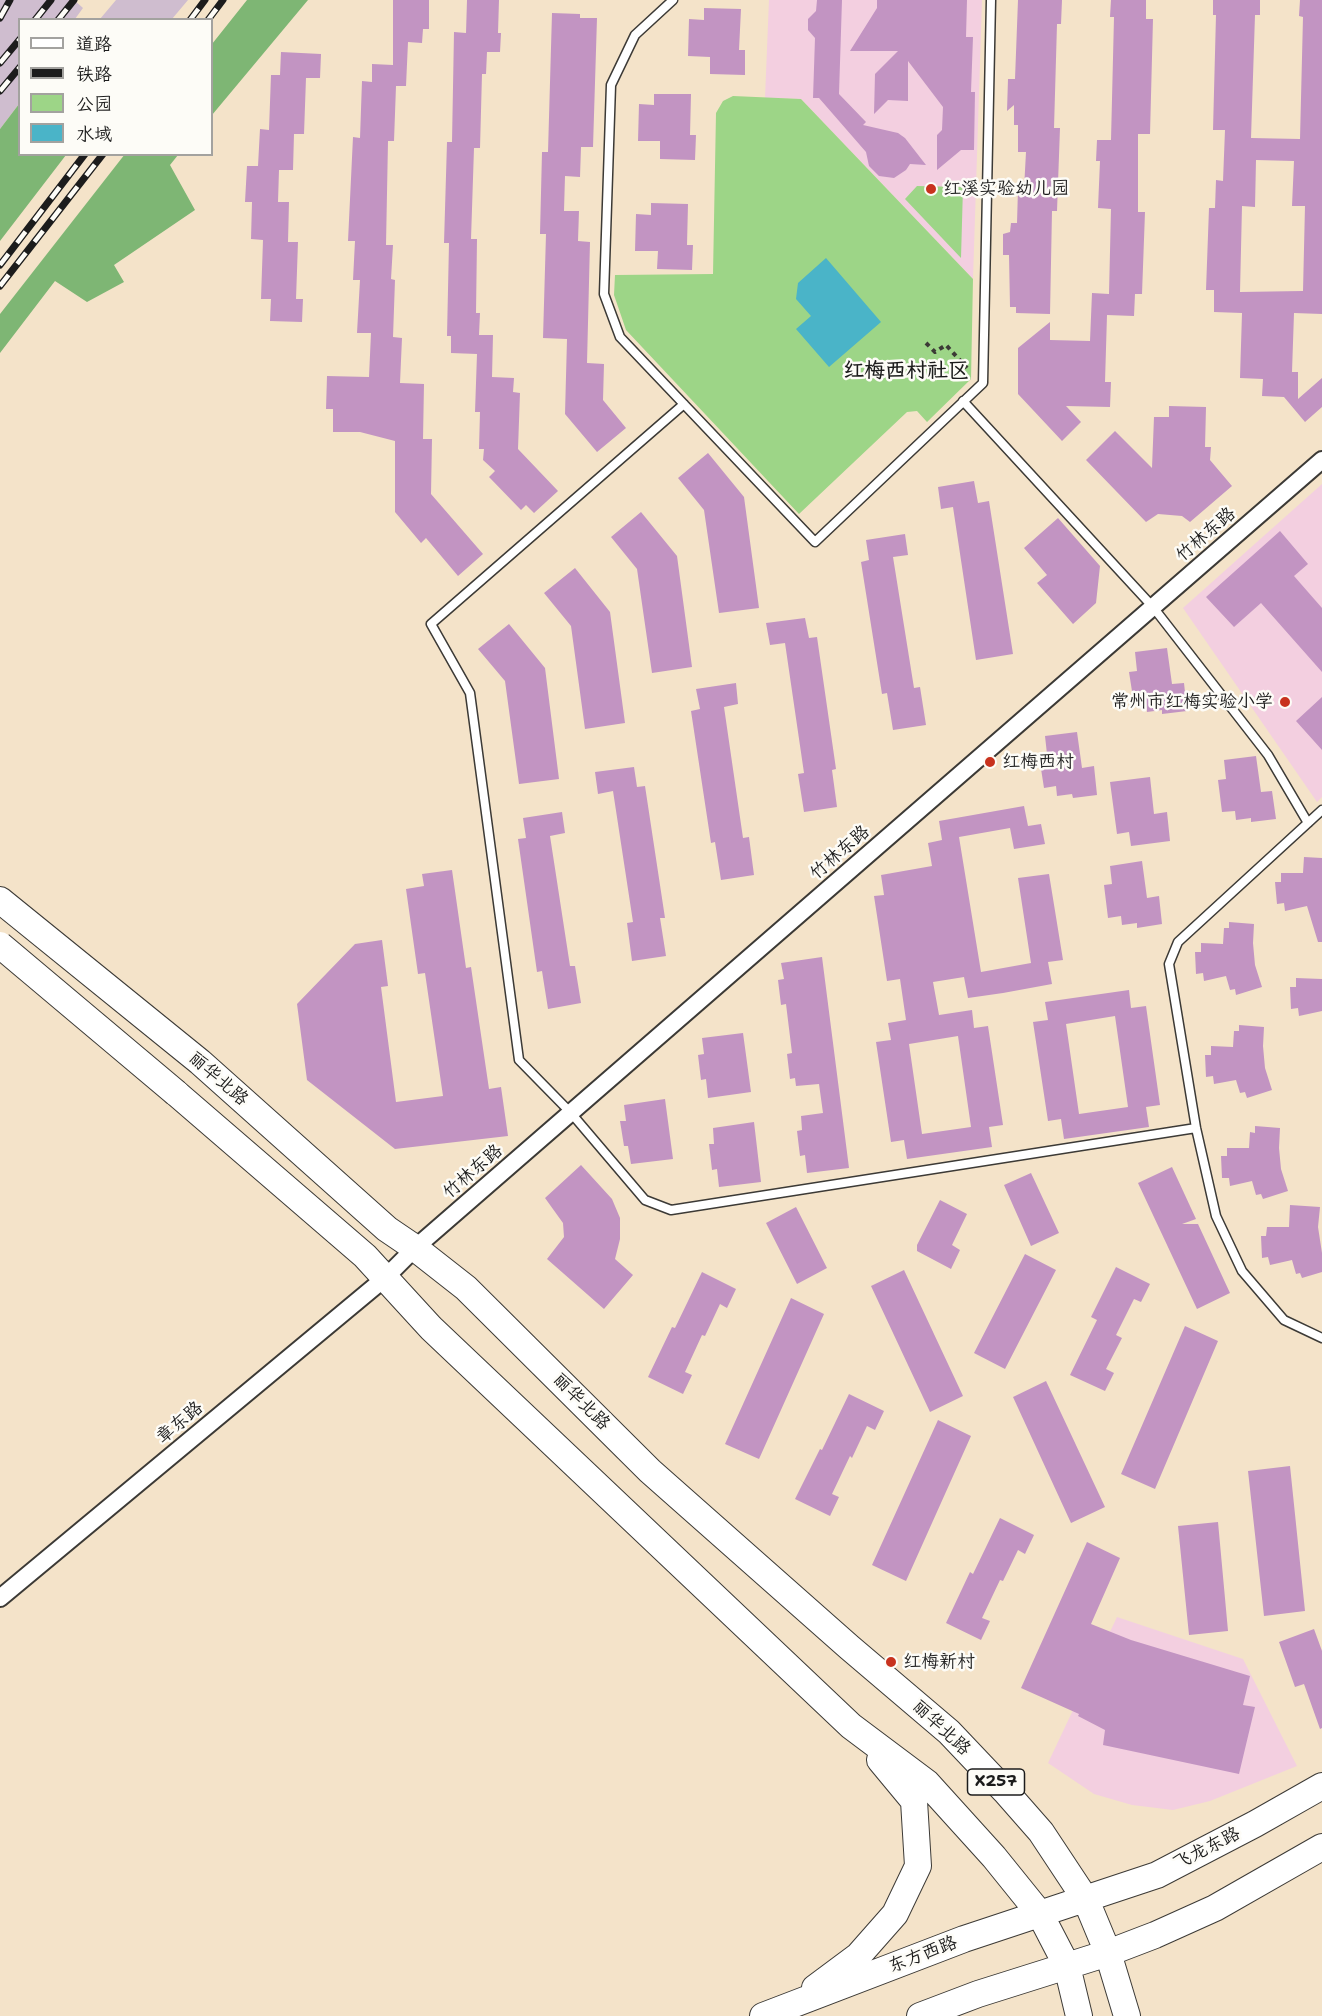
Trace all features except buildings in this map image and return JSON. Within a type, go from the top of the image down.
[{"type":"main road","name":"丽华北路","points":[[0,900],[200,1062],[387,1229],[466,1288],[650,1471],[949,1732],[1041,1832],[1086,1900],[1108,1953],[1127,2016]]},
{"type":"main road","points":[[0,945],[365,1256],[431,1328],[851,1726],[927,1783],[994,1857],[1040,1914],[1067,1966],[1079,2016]]},
{"type":"main road","points":[[790,2006],[858,1956],[896,1914],[918,1866],[914,1802],[851,1726]]},
{"type":"main road","name":"飞龙东路","points":[[1086,1900],[1157,1875],[1322,1786]]},
{"type":"main road","points":[[920,2016],[978,1994],[1108,1953],[1155,1935],[1215,1908],[1322,1847]]},
{"type":"main road","name":"东方西路","points":[[763,2016],[964,1939],[1086,1900]]},
{"type":"street","name":"竹林东路","points":[[385,1278],[415,1248],[1322,460]]},
{"type":"street","name":"章东路","points":[[0,1598],[385,1278]]},
{"type":"lane","points":[[673,0],[635,35],[611,85],[604,294],[620,337],[815,542],[983,383],[991,0]]},
{"type":"lane","points":[[963,401],[1153,607],[1268,755],[1308,823]]},
{"type":"lane","points":[[684,404],[431,624],[470,693],[519,1060],[571,1113],[645,1200],[671,1210],[1196,1128]]},
{"type":"lane","points":[[1322,810],[1178,942],[1169,964],[1196,1128],[1216,1216],[1242,1271],[1284,1320],[1322,1338]]},
{"type":"path","points":[[926,342],[935,352],[946,345],[967,368]]},
{"type":"shaded area","points":[[0,0],[74,0],[83,8],[76,18],[18,18],[18,105],[0,129]]},
{"type":"shaded area","points":[[116,0],[188,0],[173,18],[101,18]]},
{"type":"shaded area","name":"红溪实验幼儿园","points":[[769,0],[982,0],[973,279],[801,99],[765,98]]},
{"type":"shaded area","name":"常州市红梅实验小学","points":[[1322,484],[1322,797],[1317,802],[1183,608]]},
{"type":"shaded area","points":[[1117,1617],[1243,1659],[1297,1766],[1210,1801],[1173,1810],[1132,1805],[1094,1794],[1048,1763]]},
{"type":"green space","points":[[247,0],[308,0],[213,114],[213,43]]},
{"type":"green space","points":[[733,96],[801,99],[973,279],[971,379],[927,422],[917,411],[907,412],[799,514],[626,330],[614,295],[615,275],[713,274],[716,113],[723,101]]},
{"type":"green space","points":[[18,105],[18,156],[65,156],[0,241],[0,129]]},
{"type":"green space","points":[[123,156],[177,156],[170,165],[195,210],[114,265],[124,282],[87,302],[55,281],[0,353],[0,314]]},
{"type":"green space","points":[[917,186],[963,187],[961,258],[905,199]]},
{"type":"water","points":[[826,258],[881,322],[829,367],[796,329],[811,316],[796,299],[798,283]]},
{"type":"railway","points":[[0,18],[10,0]]},
{"type":"railway","points":[[37,18],[51,0]]},
{"type":"railway","points":[[60,18],[74,0]]},
{"type":"railway","points":[[192,18],[205,0]]},
{"type":"railway","points":[[210,18],[223,0]]},
{"type":"railway","points":[[0,63],[18,41]]},
{"type":"railway","points":[[0,91],[18,69]]},
{"type":"railway","points":[[0,265],[83,156]]},
{"type":"railway","points":[[0,286],[101,156]]},
{"type":"place","name":"红溪实验幼儿园","points":[[931,189]]},
{"type":"place","name":"常州市红梅实验小学","points":[[1285,702]]},
{"type":"place","name":"红梅西村","points":[[990,762]]},
{"type":"place","name":"红梅新村","points":[[891,1662]]},
{"type":"district","name":"红梅西村社区","points":[[906,372]]}]
